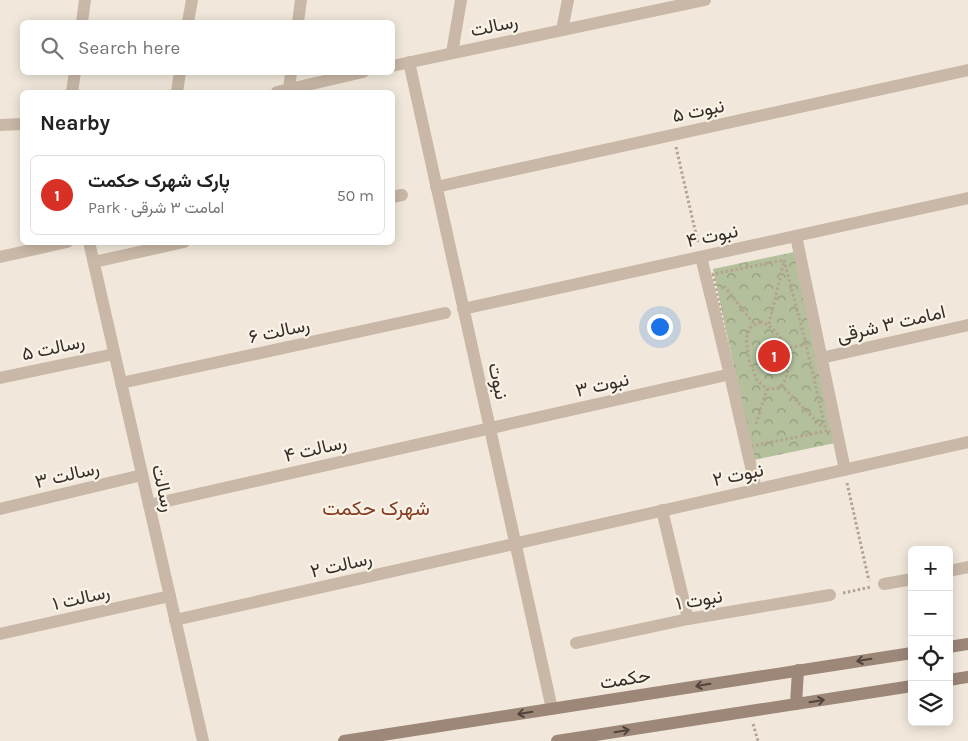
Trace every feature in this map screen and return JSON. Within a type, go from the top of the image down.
[{"type":"street","points":[[82,20],[85,0]]},
{"type":"street","points":[[188,20],[192,0]]},
{"type":"street","points":[[298,20],[301,0]]},
{"type":"street","points":[[452,53],[461,0]]},
{"type":"street","points":[[562,30],[568,0]]},
{"type":"street","name":"رسالت","points":[[395,65],[562,30],[681,2],[705,0]]},
{"type":"street","name":"نبوت","points":[[409,62],[552,709]]},
{"type":"street","name":"نبوت ۵","points":[[436,187],[968,70]]},
{"type":"street","points":[[72,90],[75,75]]},
{"type":"street","points":[[177,90],[180,75]]},
{"type":"street","points":[[283,90],[291,75]]},
{"type":"street","points":[[287,90],[350,75]]},
{"type":"street","points":[[0,124],[20,124]]},
{"type":"street","name":"نبوت ۴","points":[[463,309],[968,198]]},
{"type":"street","points":[[796,236],[812,343],[821,358],[845,470]]},
{"type":"street","points":[[0,257],[54,245]]},
{"type":"street","name":"رسالت","points":[[90,245],[203,741]]},
{"type":"street","points":[[94,262],[170,245]]},
{"type":"street","points":[[701,257],[756,489]]},
{"type":"street","name":"رسالت ۶","points":[[121,383],[445,313]]},
{"type":"street","name":"امامت ۳ شرقی","points":[[821,358],[968,325]]},
{"type":"street","name":"رسالت ۵","points":[[0,378],[114,354]]},
{"type":"street","name":"نبوت ۳","points":[[490,428],[722,376]]},
{"type":"street","name":"رسالت ۴","points":[[149,505],[490,428]]},
{"type":"street","name":"نبوت ۲","points":[[515,544],[968,442]]},
{"type":"street","name":"رسالت ۳","points":[[0,509],[142,476]]},
{"type":"street","points":[[662,510],[688,619]]},
{"type":"street","name":"رسالت ۲","points":[[175,620],[515,544]]},
{"type":"street","points":[[953,570],[968,568]]},
{"type":"street","points":[[884,584],[908,579]]},
{"type":"street","name":"نبوت ۱","points":[[576,643],[688,619],[830,595]]},
{"type":"street","name":"رسالت ۱","points":[[0,634],[170,596]]},
{"type":"street","points":[[953,646],[968,644]]},
{"type":"street","name":"حکمت","points":[[344,741],[908,654]]},
{"type":"street","points":[[796,704],[798,670]]},
{"type":"street","points":[[953,680],[968,678]]},
{"type":"street","points":[[556,741],[908,687]]},
{"type":"path","points":[[673,135],[701,257],[755,325]]},
{"type":"path","points":[[769,324],[784,260],[796,236]]},
{"type":"path","points":[[784,260],[812,343],[826,431]]},
{"type":"path","points":[[760,322],[769,324],[783,341],[788,364],[785,379],[779,388],[768,389],[758,380],[749,360],[746,339],[750,328],[760,322]]},
{"type":"path","points":[[785,349],[812,343]]},
{"type":"path","points":[[781,385],[826,431],[839,441]]},
{"type":"path","points":[[748,447],[826,431]]},
{"type":"path","points":[[845,470],[871,587]]},
{"type":"path","points":[[830,595],[884,584]]},
{"type":"green space","points":[[794,252],[835,443],[754,460],[713,269]]},
{"type":"place","name":"پارک شهرک حکمت","points":[[774,356]]},
{"type":"district","name":"شهرک حکمت","points":[[376,508]]}]
